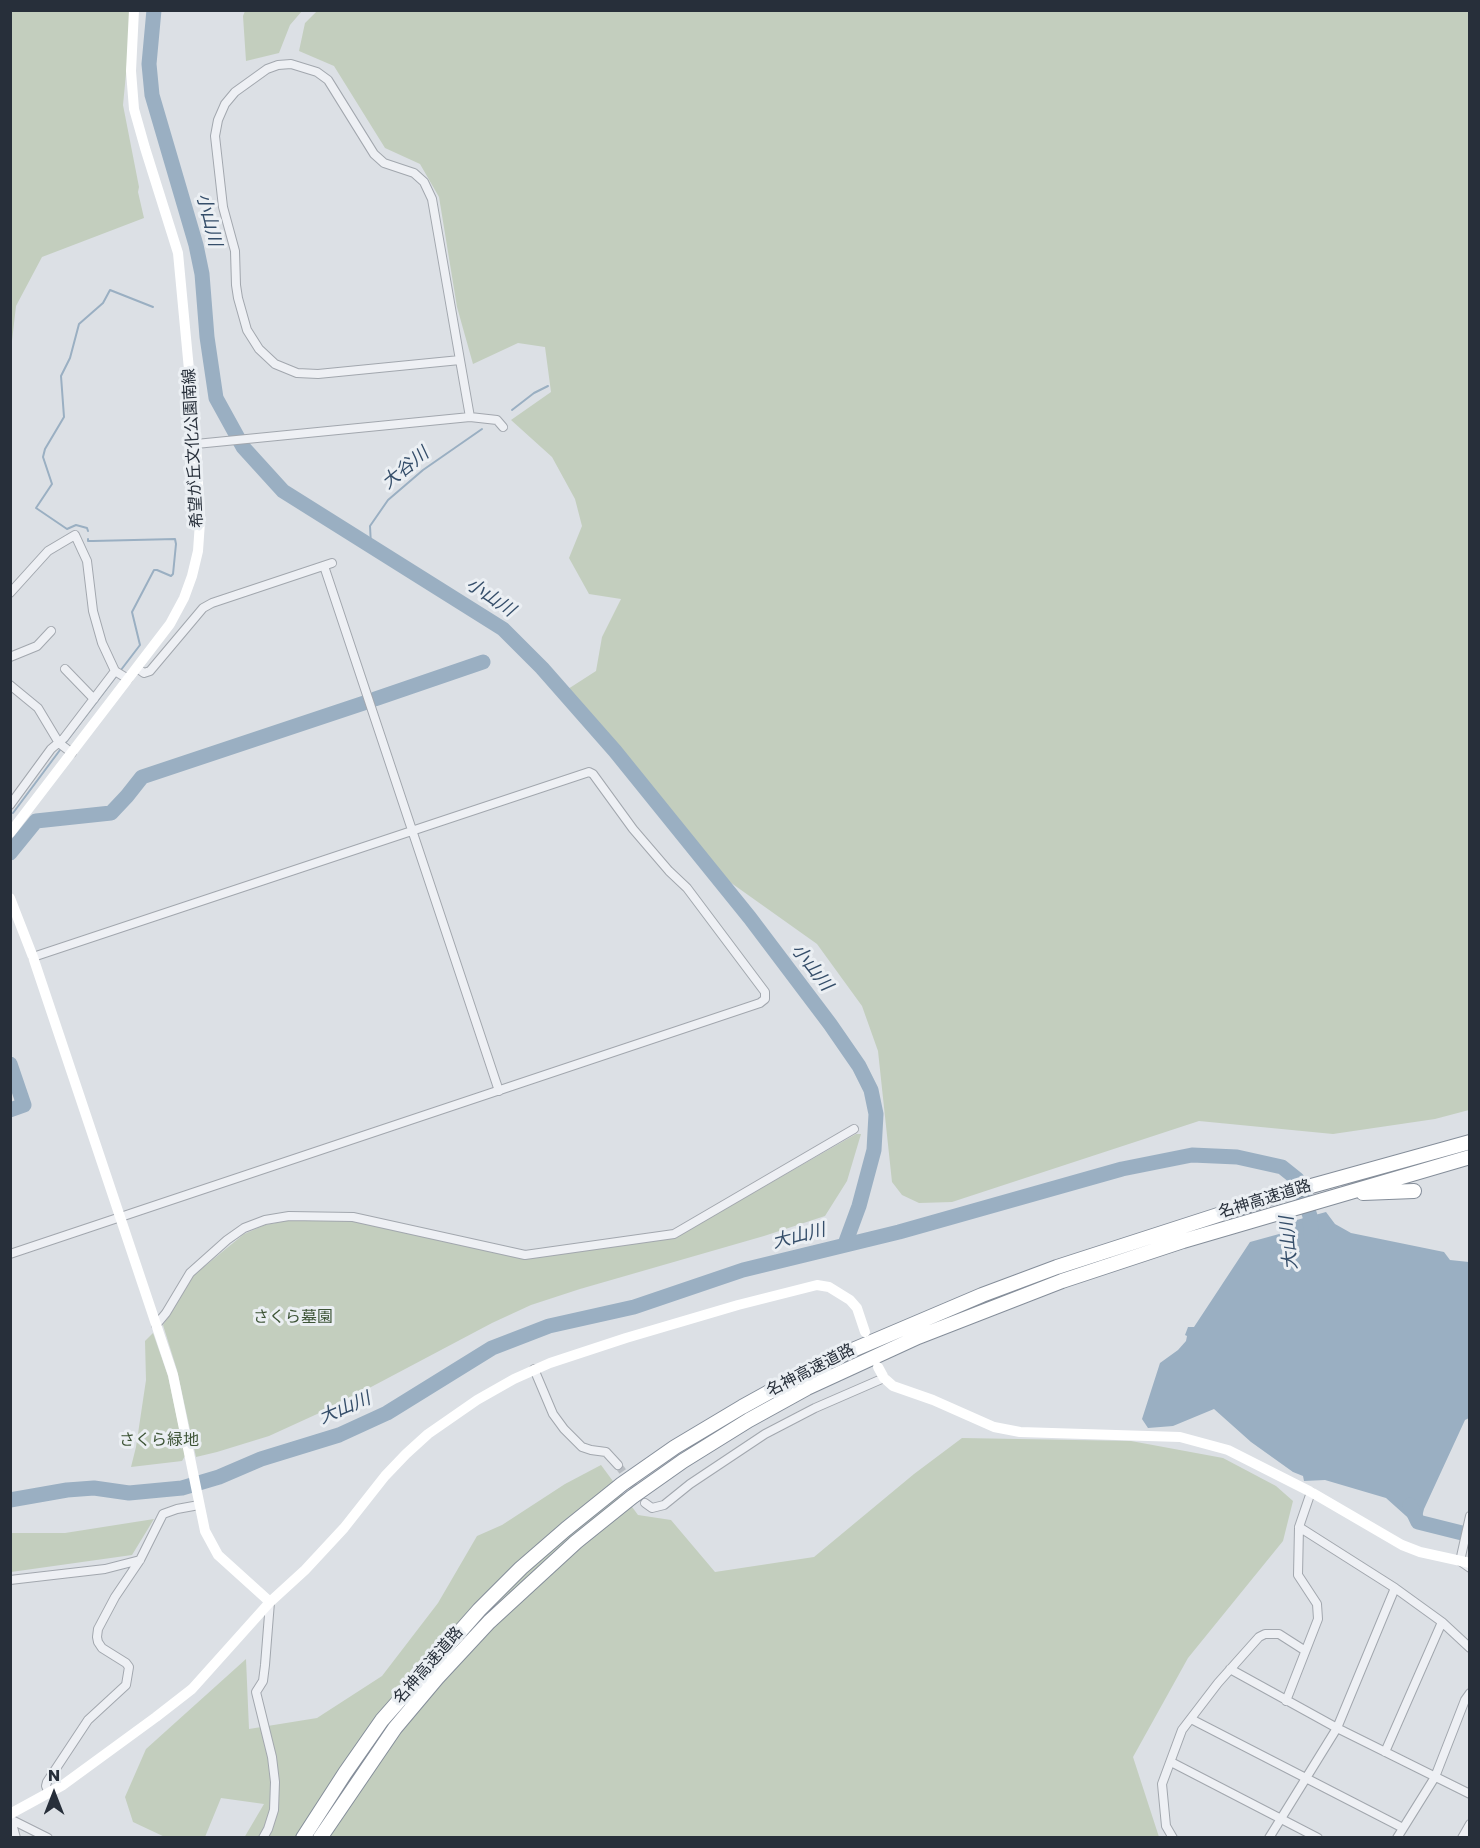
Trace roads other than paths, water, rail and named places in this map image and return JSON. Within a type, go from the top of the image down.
[{"type":"highway","points":[[1401,1160],[1470,1137]]},
{"type":"highway","name":"名神高速道路","points":[[303,1838],[382,1720],[479,1610],[521,1568],[622,1484],[675,1447],[742,1407],[800,1375],[912,1323],[1057,1267],[1286,1193],[1470,1142]]},
{"type":"highway","name":"名神高速道路","points":[[320,1838],[395,1728],[489,1622],[576,1542],[632,1497],[683,1461],[749,1420],[807,1388],[918,1337],[1062,1281],[1290,1208],[1470,1157]]},
{"type":"highway","points":[[1322,1199],[1352,1194],[1414,1191]]},
{"type":"street","name":"希望が丘文化公園南線","points":[[10,833],[15,821],[72,753],[170,624],[184,598],[198,551],[200,522],[196,444],[178,253],[135,109],[131,71],[134,10]]},
{"type":"street","points":[[460,360],[318,374],[297,373],[275,364],[259,349],[247,330],[238,298],[236,250],[223,207],[215,136],[218,120],[225,104],[236,92],[267,69],[278,65],[291,64],[317,72],[328,80],[374,154],[384,163],[414,173],[424,182],[432,199],[470,417]]},
{"type":"street","points":[[196,444],[470,417],[497,420],[502,427]]},
{"type":"street","points":[[10,593],[48,551],[75,535],[87,561],[97,628],[115,671],[128,679]]},
{"type":"street","points":[[137,668],[144,673],[150,671],[202,608],[328,565],[412,831],[499,1091]]},
{"type":"street","points":[[10,657],[37,646],[51,632]]},
{"type":"street","points":[[65,669],[94,699]]},
{"type":"street","points":[[10,805],[51,749],[115,671]]},
{"type":"street","points":[[10,685],[38,708],[58,743],[72,753]]},
{"type":"street","points":[[10,1254],[760,1003],[765,999],[765,992],[687,888],[669,871],[633,829],[590,772],[33,957]]},
{"type":"street","points":[[10,897],[33,957],[173,1375],[205,1531],[218,1555],[270,1602]]},
{"type":"street","points":[[156,1325],[190,1273],[244,1228],[266,1220],[289,1216],[353,1217],[525,1255],[674,1234],[854,1129]]},
{"type":"street","points":[[11,1817],[109,1753],[192,1689],[270,1602],[344,1528],[385,1476],[428,1434],[477,1400],[534,1369],[626,1338],[738,1305],[817,1285],[829,1287],[850,1300],[856,1308],[865,1332]]},
{"type":"street","points":[[878,1367],[884,1378],[893,1386],[933,1400],[981,1422],[1007,1430],[1180,1437],[1228,1450],[1311,1492],[1402,1545],[1420,1552],[1465,1562],[1470,1568]]},
{"type":"street","points":[[534,1369],[553,1414],[564,1429],[582,1447],[606,1452],[618,1466]]},
{"type":"street","points":[[645,1503],[652,1508],[664,1505],[765,1434],[815,1408],[884,1378]]},
{"type":"street","points":[[1286,1701],[1318,1619],[1317,1604],[1298,1575],[1299,1527],[1311,1492]]},
{"type":"street","points":[[49,1793],[47,1782],[88,1720],[126,1684],[129,1667],[102,1648],[98,1642],[98,1629],[115,1597],[140,1560],[163,1514],[199,1504]]},
{"type":"street","points":[[1465,1562],[1466,1534],[1470,1516]]},
{"type":"street","points":[[1299,1527],[1395,1588],[1442,1622],[1470,1648]]},
{"type":"street","points":[[10,1580],[105,1569],[140,1560]]},
{"type":"street","points":[[1269,1838],[1337,1728],[1395,1588]]},
{"type":"street","points":[[263,1838],[274,1810],[275,1782],[272,1757],[256,1692],[263,1681],[270,1602]]},
{"type":"street","points":[[1385,1752],[1442,1622]]},
{"type":"street","points":[[1173,1838],[1166,1826],[1162,1784],[1182,1730],[1230,1669],[1259,1637],[1265,1634],[1280,1634],[1304,1650]]},
{"type":"street","points":[[1230,1669],[1337,1728],[1470,1794]]},
{"type":"street","points":[[1397,1838],[1434,1776],[1465,1700],[1470,1693]]},
{"type":"street","points":[[1191,1719],[1403,1828]]},
{"type":"street","points":[[1171,1762],[1318,1838]]},
{"type":"street","points":[[11,1817],[16,1838]]},
{"type":"street","points":[[11,1817],[48,1838]]},
{"type":"street","points":[[1462,1838],[1470,1824]]},
{"type":"water","points":[[1326,1212],[1335,1224],[1351,1233],[1444,1252],[1450,1260],[1469,1262],[1469,1418],[1465,1420],[1424,1509],[1421,1521],[1415,1524],[1386,1498],[1325,1480],[1304,1481],[1303,1476],[1293,1472],[1251,1442],[1214,1409],[1173,1426],[1148,1428],[1142,1419],[1160,1363],[1186,1341],[1187,1336],[1185,1335],[1188,1327],[1194,1327],[1250,1242],[1290,1231],[1293,1221]]},
{"type":"waterway","name":"小山川","points":[[154,10],[149,64],[152,95],[196,245],[202,274],[207,337],[216,398],[243,447],[283,491],[503,629],[542,668],[615,751],[750,918],[830,1024],[859,1066],[871,1090],[876,1114],[874,1150],[859,1206],[845,1244]]},
{"type":"waterway","points":[[88,531],[87,528],[76,525],[67,529],[36,508],[52,484],[43,457],[45,449],[64,417],[61,376],[70,358],[79,324],[103,303],[110,290],[153,307]]},
{"type":"waterway","name":"大谷川","points":[[512,410],[534,393],[548,386]]},
{"type":"waterway","name":"大谷川","points":[[371,546],[370,526],[388,500],[423,470],[482,429]]},
{"type":"waterway","points":[[66,742],[140,645],[132,612],[154,570],[171,576],[173,574],[175,539],[93,541],[88,541],[88,539]]},
{"type":"waterway","points":[[375,699],[483,662]]},
{"type":"waterway","points":[[10,853],[36,821],[111,813],[142,777],[364,703]]},
{"type":"waterway","points":[[13,813],[60,750]]},
{"type":"waterway","points":[[10,1064],[24,1105],[10,1110]]},
{"type":"waterway","name":"大山川","points":[[10,1500],[67,1490],[94,1488],[129,1493],[182,1488],[219,1477],[261,1459],[339,1435],[387,1413],[492,1348],[549,1326],[634,1307],[743,1270],[899,1232],[1122,1169],[1192,1155],[1237,1157],[1282,1167],[1297,1179],[1310,1216],[1311,1235]]},
{"type":"waterway","points":[[1410,1505],[1418,1522],[1470,1535]]},
{"type":"tunnel","points":[[618,1465],[639,1494]]},
{"type":"park label","name":"さくら墓園","points":[[293,1318]]},
{"type":"park label","name":"さくら緑地","points":[[159,1441]]}]
